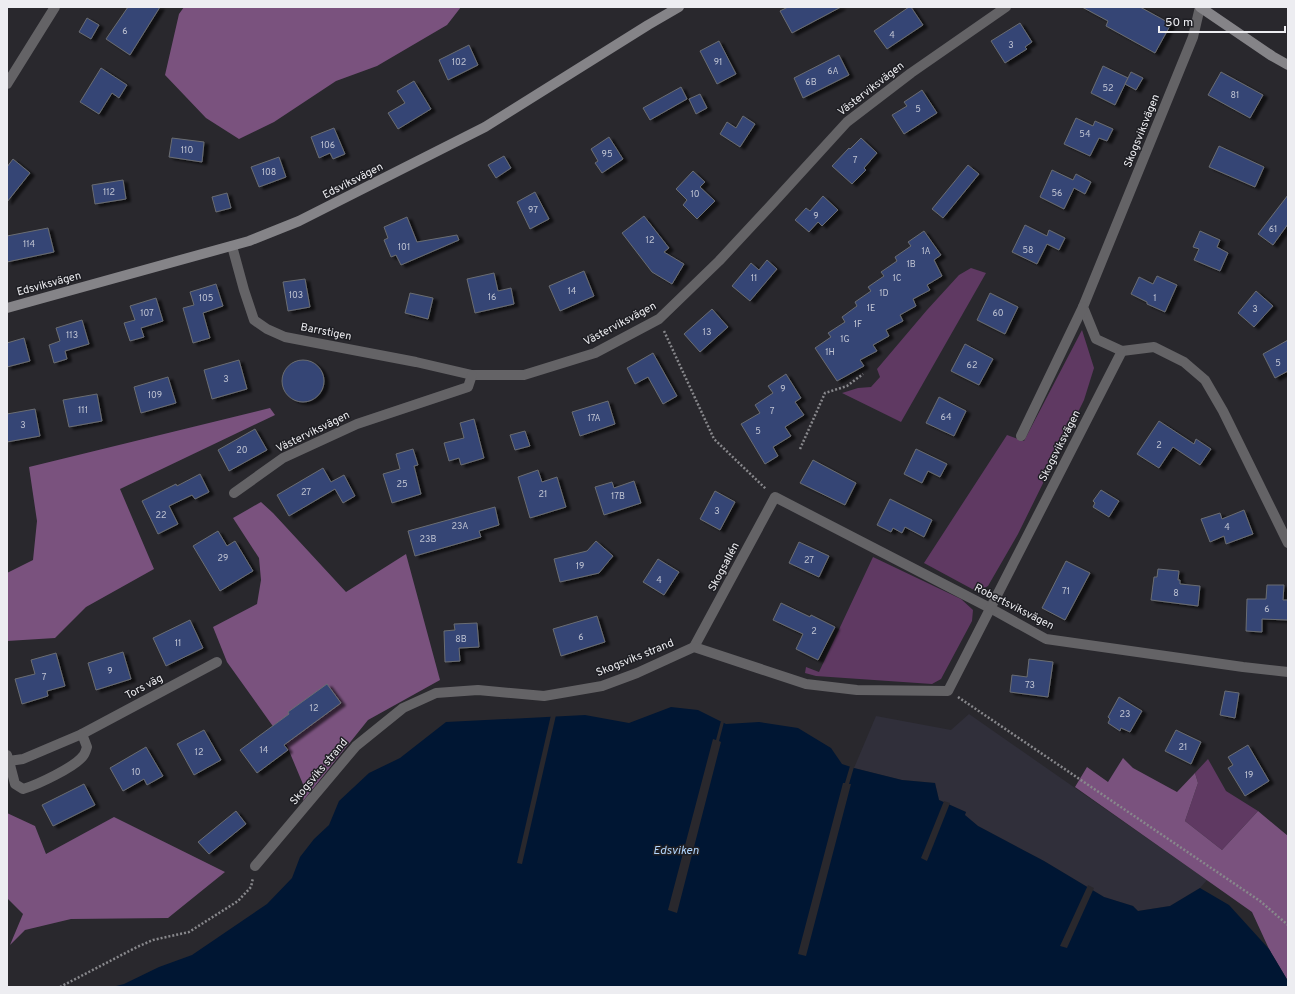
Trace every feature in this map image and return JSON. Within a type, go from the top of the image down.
[{"type":"street","points":[[7,84],[55,7]]},
{"type":"street","name":"Edsviksvägen","points":[[7,308],[249,241],[299,221],[485,127],[679,7]]},
{"type":"street","name":"Västerviksvägen","points":[[234,493],[283,458],[357,424],[468,387],[472,375],[524,375],[595,353],[659,319],[719,260],[847,122],[911,73],[1006,7]]},
{"type":"street","points":[[1200,7],[1272,56],[1288,65]]},
{"type":"street","name":"Skogsviksvägen","points":[[1020,436],[1083,307],[1193,37],[1200,7]]},
{"type":"street","name":"Barrstigen","points":[[232,246],[254,320],[267,329],[286,337],[416,362],[472,375]]},
{"type":"street","points":[[1083,307],[1096,339],[1122,351],[1154,348],[1184,362],[1205,380],[1223,411],[1288,543]]},
{"type":"street","name":"Skogsviksvägen","points":[[990,608],[1122,351]]},
{"type":"street","name":"Robertsviksvägen","points":[[775,497],[990,608],[1046,639],[1243,668],[1288,672]]},
{"type":"street","name":"Skogsallén","points":[[694,647],[775,497]]},
{"type":"street","points":[[694,647],[806,684],[857,690],[948,691],[990,608]]},
{"type":"street","name":"Skogsviks strand","points":[[256,866],[356,746],[403,708],[436,693],[478,690],[544,696],[602,686],[637,673],[694,647]]},
{"type":"street","name":"Tors väg","points":[[82,734],[87,747],[83,756],[75,763],[36,785],[23,789],[15,784],[8,758],[23,759],[82,734],[217,662]]},
{"type":"path","points":[[659,319],[714,439],[775,497]]},
{"type":"path","points":[[800,449],[825,393],[847,386],[863,374]]},
{"type":"path","points":[[948,691],[1260,901],[1288,925]]},
{"type":"path","points":[[60,987],[153,940],[189,932],[238,901],[251,888],[256,866]]},
{"type":"shaded area","points":[[184,7],[461,7],[447,25],[377,66],[336,81],[274,122],[239,139],[206,118],[165,75],[179,14]]},
{"type":"shaded area","points":[[971,268],[986,273],[901,422],[842,393],[858,388],[871,387],[880,377],[877,369],[959,275]]},
{"type":"shaded area","points":[[1082,330],[1094,368],[1084,400],[1018,534],[988,586],[982,589],[974,590],[924,563],[1007,435],[1024,441]]},
{"type":"shaded area","points":[[270,408],[275,415],[120,489],[154,569],[86,607],[55,638],[7,641],[7,573],[33,560],[37,521],[29,467]]},
{"type":"shaded area","points":[[261,502],[346,592],[406,554],[440,680],[368,720],[303,801],[305,789],[287,746],[227,662],[213,627],[257,604],[261,580],[259,558],[233,518]]},
{"type":"shaded area","points":[[873,557],[961,599],[973,610],[972,621],[941,679],[932,684],[816,676],[805,673],[806,667],[819,672]]},
{"type":"shaded area","points":[[969,714],[1207,880],[1200,888],[1170,906],[1138,911],[1133,906],[1104,897],[1044,861],[978,826],[964,815],[966,812],[939,800],[935,783],[902,780],[854,768],[876,716],[951,730]]},
{"type":"shaded area","points":[[1123,758],[1133,768],[1177,792],[1195,773],[1198,783],[1185,821],[1222,850],[1258,811],[1288,836],[1288,981],[1269,949],[1252,912],[1075,787],[1087,767],[1108,782]]},
{"type":"shaded area","points":[[1208,759],[1226,791],[1258,811],[1222,850],[1185,821],[1198,783],[1195,773]]},
{"type":"shaded area","points":[[7,813],[35,826],[46,854],[114,817],[225,872],[168,918],[71,919],[25,930],[10,945],[23,914],[7,898]]},
{"type":"water","name":"Edsviken","points":[[671,707],[698,710],[726,724],[759,722],[798,728],[831,748],[842,764],[902,780],[935,783],[939,800],[966,812],[965,815],[978,826],[1044,861],[1104,897],[1133,906],[1138,911],[1170,906],[1200,888],[1229,905],[1269,949],[1288,981],[1288,987],[112,987],[124,984],[159,967],[192,955],[267,904],[292,878],[300,857],[314,839],[329,825],[339,801],[369,773],[400,758],[446,722],[585,715],[629,723]]},
{"type":"pier","points":[[551,715],[556,715],[522,864],[517,863]]},
{"type":"pier","points":[[721,721],[724,722],[719,741],[721,742],[677,913],[668,910],[713,739],[716,740]]},
{"type":"pier","points":[[850,766],[854,767],[849,784],[851,784],[806,956],[798,954],[843,783],[845,783]]},
{"type":"pier","points":[[944,801],[950,803],[927,861],[921,858]]},
{"type":"pier","points":[[1088,885],[1094,888],[1067,948],[1060,946]]},
{"type":"building","points":[[128,7],[160,7],[130,55],[106,39]]},
{"type":"building","points":[[788,7],[841,7],[792,33],[780,11]]},
{"type":"building","points":[[911,7],[923,25],[887,49],[874,31]]},
{"type":"building","points":[[1082,7],[1140,7],[1171,24],[1155,53],[1106,26],[1108,21]]},
{"type":"building","points":[[87,18],[99,25],[91,39],[79,32]]},
{"type":"building","points":[[1020,23],[1032,42],[1025,47],[1027,49],[1005,63],[991,41]]},
{"type":"building","points":[[719,41],[736,74],[717,84],[700,51]]},
{"type":"building","points":[[469,45],[478,65],[448,80],[439,60]]},
{"type":"building","points":[[839,55],[849,75],[803,98],[794,78]]},
{"type":"building","points":[[1103,66],[1128,78],[1115,105],[1091,93]]},
{"type":"building","points":[[101,68],[127,85],[119,98],[112,93],[99,114],[80,102]]},
{"type":"building","points":[[1131,72],[1143,78],[1136,90],[1125,84]]},
{"type":"building","points":[[1221,72],[1263,95],[1250,118],[1208,95]]},
{"type":"building","points":[[414,81],[431,109],[398,129],[388,113],[405,103],[397,91]]},
{"type":"building","points":[[681,87],[687,99],[650,120],[643,108]]},
{"type":"building","points":[[922,90],[937,113],[904,134],[892,115],[907,106],[904,102]]},
{"type":"building","points":[[700,94],[707,108],[696,114],[689,99]]},
{"type":"building","points":[[743,116],[755,124],[740,147],[720,134],[727,122],[736,128]]},
{"type":"building","points":[[1076,118],[1093,126],[1095,121],[1113,129],[1107,141],[1099,138],[1090,156],[1064,144]]},
{"type":"building","points":[[334,128],[345,154],[333,159],[330,153],[319,158],[311,137]]},
{"type":"building","points":[[609,137],[623,159],[602,173],[595,163],[598,161],[591,149]]},
{"type":"building","points":[[172,138],[204,142],[202,162],[169,157]]},
{"type":"building","points":[[861,138],[877,153],[864,168],[866,170],[852,184],[832,166]]},
{"type":"building","points":[[1219,146],[1264,167],[1255,187],[1209,167]]},
{"type":"building","points":[[504,156],[511,168],[496,178],[488,165]]},
{"type":"building","points":[[279,157],[286,177],[259,187],[251,167]]},
{"type":"building","points":[[13,159],[30,173],[7,202],[7,167]]},
{"type":"building","points":[[968,165],[979,174],[943,218],[932,209]]},
{"type":"building","points":[[1052,170],[1073,180],[1076,174],[1091,182],[1085,194],[1074,188],[1064,209],[1040,197]]},
{"type":"building","points":[[693,171],[705,182],[700,187],[715,201],[697,219],[683,205],[687,200],[676,189]]},
{"type":"building","points":[[123,180],[126,199],[95,204],[92,185]]},
{"type":"building","points":[[535,192],[549,219],[530,229],[517,202]]},
{"type":"building","points":[[227,193],[231,208],[216,212],[212,197]]},
{"type":"building","points":[[1288,195],[1288,224],[1273,245],[1258,234]]},
{"type":"building","points":[[823,196],[838,210],[822,226],[818,222],[809,232],[795,220],[806,208],[810,211]]},
{"type":"building","points":[[644,216],[669,248],[664,252],[684,264],[672,284],[652,272],[622,233]]},
{"type":"building","points":[[407,217],[417,242],[457,235],[459,240],[401,265],[396,255],[391,257],[384,240],[388,238],[384,227]]},
{"type":"building","points":[[1025,225],[1047,236],[1049,230],[1065,238],[1059,250],[1047,244],[1037,264],[1012,252]]},
{"type":"building","points":[[48,228],[54,252],[7,262],[7,236]]},
{"type":"building","points":[[924,231],[941,255],[934,260],[942,276],[927,285],[930,290],[913,299],[916,306],[900,315],[903,321],[886,330],[889,336],[873,345],[877,351],[860,360],[864,366],[837,381],[815,348],[831,337],[828,333],[845,322],[842,317],[857,306],[855,302],[871,291],[868,287],[884,276],[881,272],[897,261],[895,257],[911,246],[908,242]]},
{"type":"building","points":[[1200,231],[1220,240],[1217,247],[1228,253],[1220,271],[1194,260],[1199,249],[1193,247]]},
{"type":"building","points":[[767,260],[777,269],[750,301],[732,286],[751,263],[759,270]]},
{"type":"building","points":[[584,271],[594,296],[560,311],[549,286]]},
{"type":"building","points":[[494,273],[498,291],[511,288],[514,304],[475,313],[467,279]]},
{"type":"building","points":[[1157,276],[1177,285],[1165,312],[1147,304],[1147,302],[1131,294],[1139,277],[1153,284]]},
{"type":"building","points":[[305,279],[310,307],[288,311],[283,282]]},
{"type":"building","points":[[216,284],[223,306],[203,313],[210,338],[193,343],[183,308],[194,305],[190,292]]},
{"type":"building","points":[[1256,291],[1273,306],[1254,327],[1238,313]]},
{"type":"building","points":[[410,293],[433,298],[428,319],[405,313]]},
{"type":"building","points":[[990,293],[1018,307],[1005,334],[977,320]]},
{"type":"building","points":[[156,298],[163,321],[141,328],[144,337],[130,341],[124,323],[135,320],[130,306]]},
{"type":"building","points":[[712,309],[728,327],[700,352],[684,334]]},
{"type":"building","points":[[82,320],[89,344],[65,351],[67,359],[54,363],[49,345],[60,341],[56,328]]},
{"type":"building","points":[[24,338],[30,361],[7,367],[7,343]]},
{"type":"building","points":[[1288,340],[1288,371],[1275,378],[1263,354]]},
{"type":"building","points":[[965,344],[993,359],[979,385],[951,371]]},
{"type":"building","points":[[653,353],[677,396],[663,404],[648,377],[635,384],[627,368]]},
{"type":"building","points":[[239,360],[247,389],[212,399],[204,370]]},
{"type":"building","points":[[303,360],[318,366],[324,381],[318,396],[303,402],[288,396],[282,381],[288,366]]},
{"type":"building","points":[[786,374],[801,398],[795,402],[804,415],[785,427],[791,436],[773,447],[778,456],[765,464],[741,424],[760,413],[755,405],[773,393],[768,386]]},
{"type":"building","points":[[168,377],[176,403],[141,413],[134,387]]},
{"type":"building","points":[[97,394],[102,421],[69,427],[63,400]]},
{"type":"building","points":[[939,397],[966,411],[954,436],[926,423]]},
{"type":"building","points":[[608,401],[615,424],[580,436],[572,412]]},
{"type":"building","points":[[35,409],[40,436],[7,442],[7,414]]},
{"type":"building","points":[[474,419],[484,458],[461,465],[459,458],[449,461],[444,443],[464,438],[460,423]]},
{"type":"building","points":[[1159,421],[1194,444],[1196,439],[1211,449],[1200,465],[1173,447],[1159,468],[1137,454]]},
{"type":"building","points":[[255,429],[267,450],[229,471],[218,450]]},
{"type":"building","points":[[525,431],[530,446],[515,450],[510,435]]},
{"type":"building","points":[[413,449],[418,465],[414,466],[421,494],[392,503],[383,474],[400,469],[396,454]]},
{"type":"building","points":[[916,449],[947,464],[940,477],[928,471],[922,483],[904,474]]},
{"type":"building","points":[[813,460],[856,483],[845,505],[800,483]]},
{"type":"building","points":[[323,468],[331,482],[344,475],[355,496],[343,503],[335,489],[289,516],[277,495]]},
{"type":"building","points":[[538,470],[542,482],[557,477],[566,507],[530,518],[518,477]]},
{"type":"building","points":[[200,474],[209,492],[195,499],[192,495],[169,506],[178,524],[158,534],[142,501]]},
{"type":"building","points":[[634,481],[641,503],[604,515],[595,487],[612,482],[614,488]]},
{"type":"building","points":[[1101,490],[1119,501],[1109,517],[1093,507],[1095,503],[1093,501]]},
{"type":"building","points":[[715,491],[735,502],[720,530],[700,519]]},
{"type":"building","points":[[890,499],[932,520],[924,537],[905,527],[902,533],[893,528],[891,532],[877,525]]},
{"type":"building","points":[[495,507],[499,525],[479,531],[481,537],[415,556],[408,531]]},
{"type":"building","points":[[1244,510],[1253,534],[1226,544],[1224,536],[1210,542],[1201,519],[1220,513],[1222,519]]},
{"type":"building","points":[[218,531],[227,546],[235,541],[253,571],[220,591],[193,546]]},
{"type":"building","points":[[596,541],[613,556],[599,573],[560,582],[554,559],[587,551]]},
{"type":"building","points":[[799,542],[829,556],[819,577],[789,563]]},
{"type":"building","points":[[658,559],[679,572],[664,595],[643,582]]},
{"type":"building","points":[[1066,561],[1090,573],[1065,620],[1042,608]]},
{"type":"building","points":[[1158,569],[1179,571],[1178,580],[1180,580],[1180,584],[1200,586],[1198,606],[1151,600],[1154,577],[1157,577]]},
{"type":"building","points":[[1267,585],[1284,585],[1283,600],[1288,600],[1288,620],[1262,619],[1262,632],[1246,631],[1247,599],[1266,599]]},
{"type":"building","points":[[781,603],[810,617],[811,615],[835,627],[818,660],[796,649],[803,634],[773,620]]},
{"type":"building","points":[[597,616],[605,642],[561,656],[553,629]]},
{"type":"building","points":[[190,620],[203,648],[166,666],[153,638]]},
{"type":"building","points":[[477,623],[479,647],[459,648],[460,661],[445,662],[444,631],[455,630],[454,624]]},
{"type":"building","points":[[123,652],[131,679],[96,690],[88,663]]},
{"type":"building","points":[[56,653],[65,686],[47,691],[48,696],[22,704],[15,679],[35,674],[31,660]]},
{"type":"building","points":[[1029,659],[1053,662],[1048,697],[1010,692],[1012,675],[1027,677]]},
{"type":"building","points":[[327,684],[341,703],[284,745],[288,750],[257,773],[240,750],[289,714],[288,712]]},
{"type":"building","points":[[1225,691],[1239,693],[1235,718],[1220,715]]},
{"type":"building","points":[[1119,697],[1142,711],[1130,732],[1121,728],[1120,731],[1108,723],[1110,719],[1108,717]]},
{"type":"building","points":[[204,730],[221,760],[194,775],[177,744]]},
{"type":"building","points":[[1176,730],[1201,742],[1191,764],[1165,751]]},
{"type":"building","points":[[1248,745],[1269,781],[1245,796],[1228,768],[1233,765],[1228,757]]},
{"type":"building","points":[[146,747],[163,776],[147,785],[144,779],[123,791],[110,768]]},
{"type":"building","points":[[84,784],[95,805],[53,826],[42,805]]},
{"type":"building","points":[[236,811],[246,824],[209,854],[198,842]]}]
